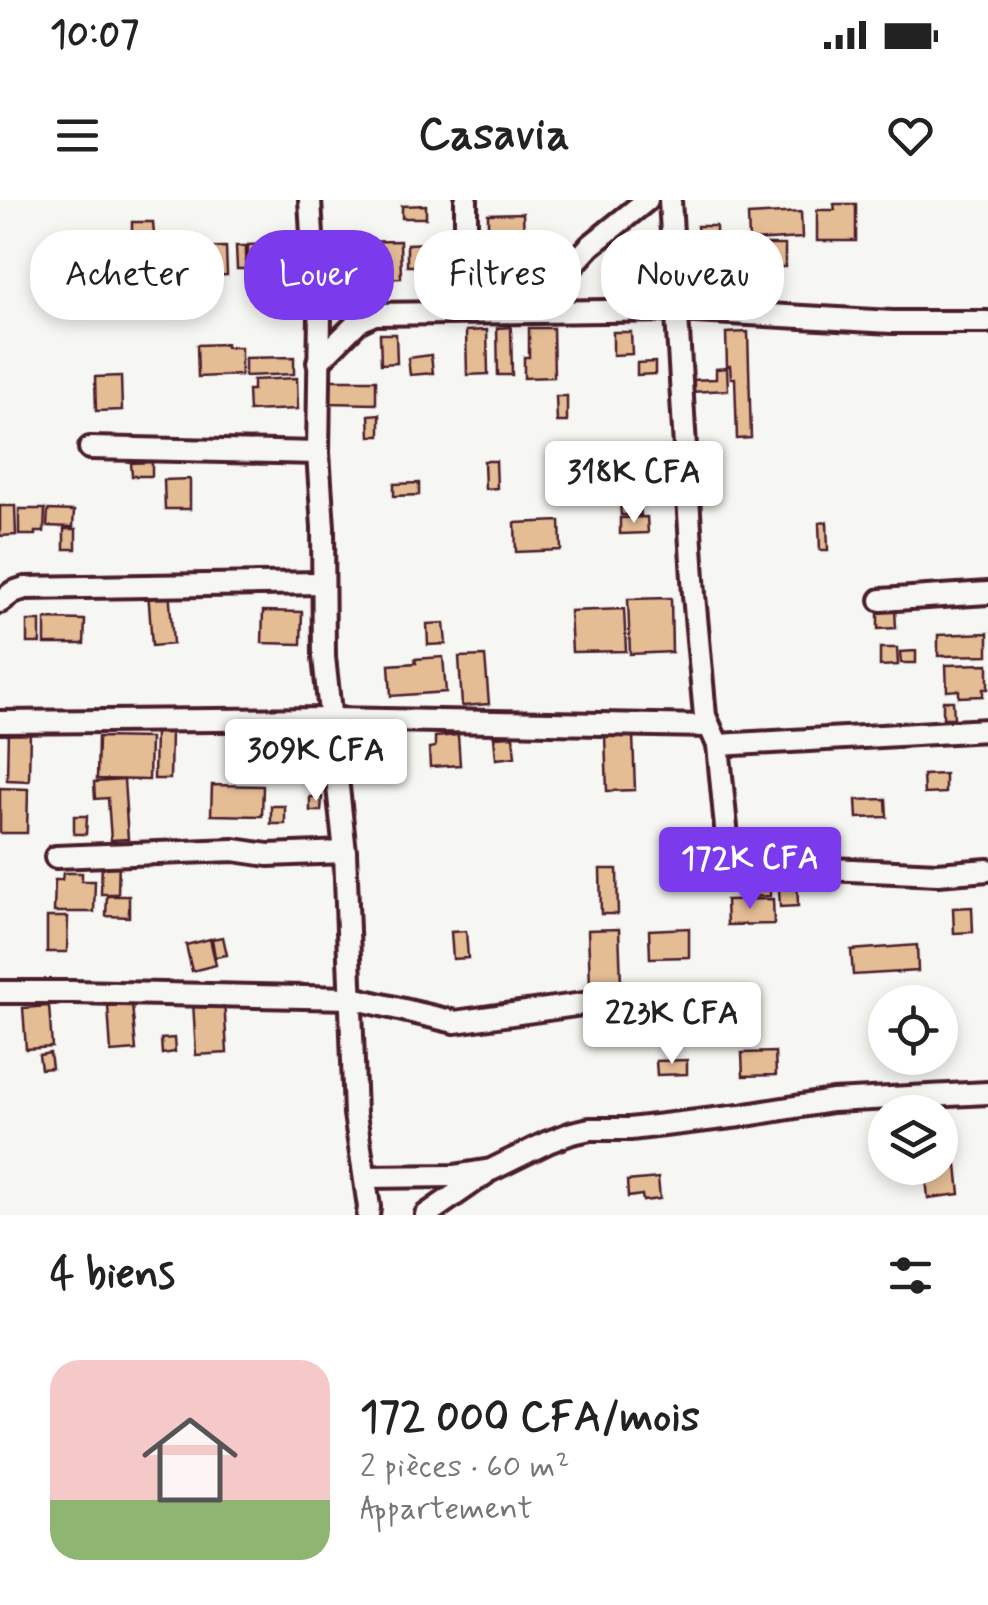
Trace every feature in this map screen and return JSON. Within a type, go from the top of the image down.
[{"type":"street","points":[[310,200],[320,314],[318,453],[324,527],[324,657],[345,852],[355,1114],[368,1215]]},
{"type":"street","points":[[466,200],[466,230]]},
{"type":"street","points":[[581,256],[647,200]]},
{"type":"street","points":[[670,200],[672,230]]},
{"type":"street","points":[[318,362],[365,317],[414,313]]},
{"type":"street","points":[[784,316],[988,322]]},
{"type":"street","points":[[678,320],[704,716],[713,735],[728,848],[733,860],[738,864],[938,874],[988,870]]},
{"type":"street","points":[[90,448],[318,453]]},
{"type":"street","points":[[0,602],[25,588],[322,583]]},
{"type":"street","points":[[881,600],[988,593]]},
{"type":"street","points":[[0,722],[331,718],[713,735],[988,730]]},
{"type":"street","points":[[56,857],[234,850],[268,854],[345,852]]},
{"type":"street","points":[[0,992],[352,998],[455,1022],[590,1003]]},
{"type":"street","points":[[426,1215],[491,1170],[548,1142],[590,1129],[630,1129],[832,1101],[988,1093]]},
{"type":"street","points":[[365,1177],[454,1176],[491,1170]]},
{"type":"building","points":[[834,204],[856,204],[856,241],[817,241],[817,210],[835,210]]},
{"type":"building","points":[[426,205],[426,218],[402,218],[402,206]]},
{"type":"building","points":[[801,212],[802,238],[784,239],[784,230],[749,230],[748,215]]},
{"type":"building","points":[[523,213],[524,230],[488,230],[488,214]]},
{"type":"building","points":[[132,222],[153,222],[154,230],[132,230]]},
{"type":"building","points":[[697,226],[716,226],[716,230],[697,230]]},
{"type":"building","points":[[394,241],[400,241],[401,278],[394,278]]},
{"type":"building","points":[[407,244],[414,244],[414,266],[407,266]]},
{"type":"building","points":[[236,246],[244,246],[244,269],[237,269]]},
{"type":"building","points":[[226,247],[227,275],[224,275]]},
{"type":"building","points":[[511,327],[512,375],[498,375],[497,328]]},
{"type":"building","points":[[529,328],[553,328],[554,377],[524,378]]},
{"type":"building","points":[[487,330],[488,374],[467,375],[466,331]]},
{"type":"building","points":[[613,332],[631,332],[632,354],[613,355]]},
{"type":"building","points":[[748,332],[751,438],[737,439],[735,378],[731,378],[727,366],[726,333]]},
{"type":"building","points":[[380,334],[396,334],[397,363],[381,364]]},
{"type":"building","points":[[197,345],[241,347],[241,375],[198,377]]},
{"type":"building","points":[[431,355],[433,373],[410,375],[408,358]]},
{"type":"building","points":[[294,357],[294,374],[245,376],[245,358]]},
{"type":"building","points":[[655,362],[655,374],[637,375],[637,363]]},
{"type":"building","points":[[727,368],[728,390],[689,392],[689,380],[716,379],[716,369]]},
{"type":"building","points":[[121,376],[122,410],[96,411],[95,377]]},
{"type":"building","points":[[297,378],[298,409],[249,411],[248,390],[253,390],[253,380]]},
{"type":"building","points":[[327,380],[376,380],[376,404],[327,403]]},
{"type":"building","points":[[556,396],[567,396],[567,422],[557,422]]},
{"type":"building","points":[[380,414],[380,436],[370,436],[369,415]]},
{"type":"building","points":[[484,461],[496,461],[497,488],[485,489]]},
{"type":"building","points":[[152,462],[152,476],[132,476],[131,463]]},
{"type":"building","points":[[649,469],[649,498],[627,498],[627,470]]},
{"type":"building","points":[[190,479],[190,509],[165,509],[164,480]]},
{"type":"building","points":[[419,483],[419,495],[394,496],[394,484]]},
{"type":"building","points":[[620,504],[640,504],[641,515],[621,515]]},
{"type":"building","points":[[0,506],[15,506],[16,535],[0,536]]},
{"type":"building","points":[[19,509],[45,509],[44,532],[19,535]]},
{"type":"building","points":[[48,510],[74,511],[73,527],[47,526]]},
{"type":"building","points":[[647,517],[648,533],[620,534],[620,518]]},
{"type":"building","points":[[560,521],[561,550],[516,552],[515,523]]},
{"type":"building","points":[[827,522],[828,550],[820,550],[819,523]]},
{"type":"building","points":[[64,529],[76,529],[76,549],[64,549]]},
{"type":"building","points":[[169,588],[173,644],[152,646],[148,590]]},
{"type":"building","points":[[671,598],[672,652],[630,654],[628,599]]},
{"type":"building","points":[[878,608],[895,608],[896,628],[878,629]]},
{"type":"building","points":[[624,609],[626,651],[572,652],[570,611]]},
{"type":"building","points":[[263,611],[302,612],[301,644],[262,643]]},
{"type":"building","points":[[45,619],[85,620],[84,644],[45,644]]},
{"type":"building","points":[[27,621],[40,621],[40,643],[27,643]]},
{"type":"building","points":[[444,623],[446,644],[428,645],[427,624]]},
{"type":"building","points":[[988,633],[988,655],[938,656],[938,635]]},
{"type":"building","points":[[880,648],[897,648],[898,665],[880,666]]},
{"type":"building","points":[[916,651],[916,663],[901,663],[900,652]]},
{"type":"building","points":[[485,656],[489,704],[462,706],[459,657]]},
{"type":"building","points":[[443,657],[446,692],[391,696],[389,665]]},
{"type":"building","points":[[988,664],[988,689],[983,689],[983,696],[959,697],[959,690],[947,691],[946,665]]},
{"type":"building","points":[[943,701],[953,701],[954,718],[943,718]]},
{"type":"building","points":[[8,728],[30,729],[29,781],[7,780]]},
{"type":"building","points":[[155,730],[171,731],[170,779],[154,779]]},
{"type":"building","points":[[458,735],[460,765],[430,767],[429,748],[435,747],[435,737]]},
{"type":"building","points":[[633,735],[635,790],[607,791],[605,736]]},
{"type":"building","points":[[513,736],[515,757],[496,759],[494,737]]},
{"type":"building","points":[[98,737],[150,738],[149,780],[97,779]]},
{"type":"building","points":[[945,774],[945,793],[924,794],[923,775]]},
{"type":"building","points":[[124,780],[128,839],[111,840],[108,798],[95,799],[94,782]]},
{"type":"building","points":[[212,785],[263,786],[262,816],[211,815]]},
{"type":"building","points":[[0,788],[28,789],[27,833],[0,833]]},
{"type":"building","points":[[310,797],[322,797],[321,811],[310,811]]},
{"type":"building","points":[[886,799],[887,817],[857,818],[856,800]]},
{"type":"building","points":[[271,806],[285,806],[285,824],[271,824]]},
{"type":"building","points":[[74,816],[87,816],[86,834],[74,834]]},
{"type":"building","points":[[102,858],[119,858],[118,894],[101,894]]},
{"type":"building","points":[[600,869],[617,869],[618,914],[601,914]]},
{"type":"building","points":[[770,872],[770,896],[745,897],[745,873]]},
{"type":"building","points":[[778,872],[797,872],[798,906],[780,907]]},
{"type":"building","points":[[63,873],[82,873],[82,881],[95,881],[94,912],[54,912],[55,880],[62,880]]},
{"type":"building","points":[[107,896],[129,896],[129,917],[106,916]]},
{"type":"building","points":[[773,899],[774,924],[727,925],[726,900]]},
{"type":"building","points":[[972,907],[973,932],[954,933],[953,908]]},
{"type":"building","points":[[47,917],[68,917],[67,952],[47,952]]},
{"type":"building","points":[[689,928],[689,957],[650,958],[649,930]]},
{"type":"building","points":[[619,929],[621,983],[590,985],[588,930]]},
{"type":"building","points":[[466,931],[468,958],[453,959],[451,932]]},
{"type":"building","points":[[223,937],[227,955],[215,957],[212,939]]},
{"type":"building","points":[[210,939],[216,965],[192,971],[186,945]]},
{"type":"building","points":[[917,945],[918,971],[853,975],[851,950]]},
{"type":"building","points":[[224,999],[227,1053],[196,1055],[193,1001]]},
{"type":"building","points":[[605,1003],[605,1039],[594,1040],[592,1004]]},
{"type":"building","points":[[132,1004],[136,1050],[111,1052],[108,1006]]},
{"type":"building","points":[[646,1005],[646,1031],[618,1032],[617,1006]]},
{"type":"building","points":[[49,1006],[52,1047],[26,1049],[23,1008]]},
{"type":"building","points":[[174,1038],[175,1052],[162,1054],[161,1039]]},
{"type":"building","points":[[775,1052],[776,1075],[743,1076],[742,1053]]},
{"type":"building","points":[[50,1053],[52,1068],[41,1069],[39,1055]]},
{"type":"building","points":[[687,1060],[687,1074],[657,1075],[656,1061]]},
{"type":"building","points":[[958,1175],[960,1194],[928,1198],[927,1185],[958,1185]]},
{"type":"building","points":[[658,1178],[660,1199],[643,1201],[642,1195],[628,1197],[627,1181]]}]
